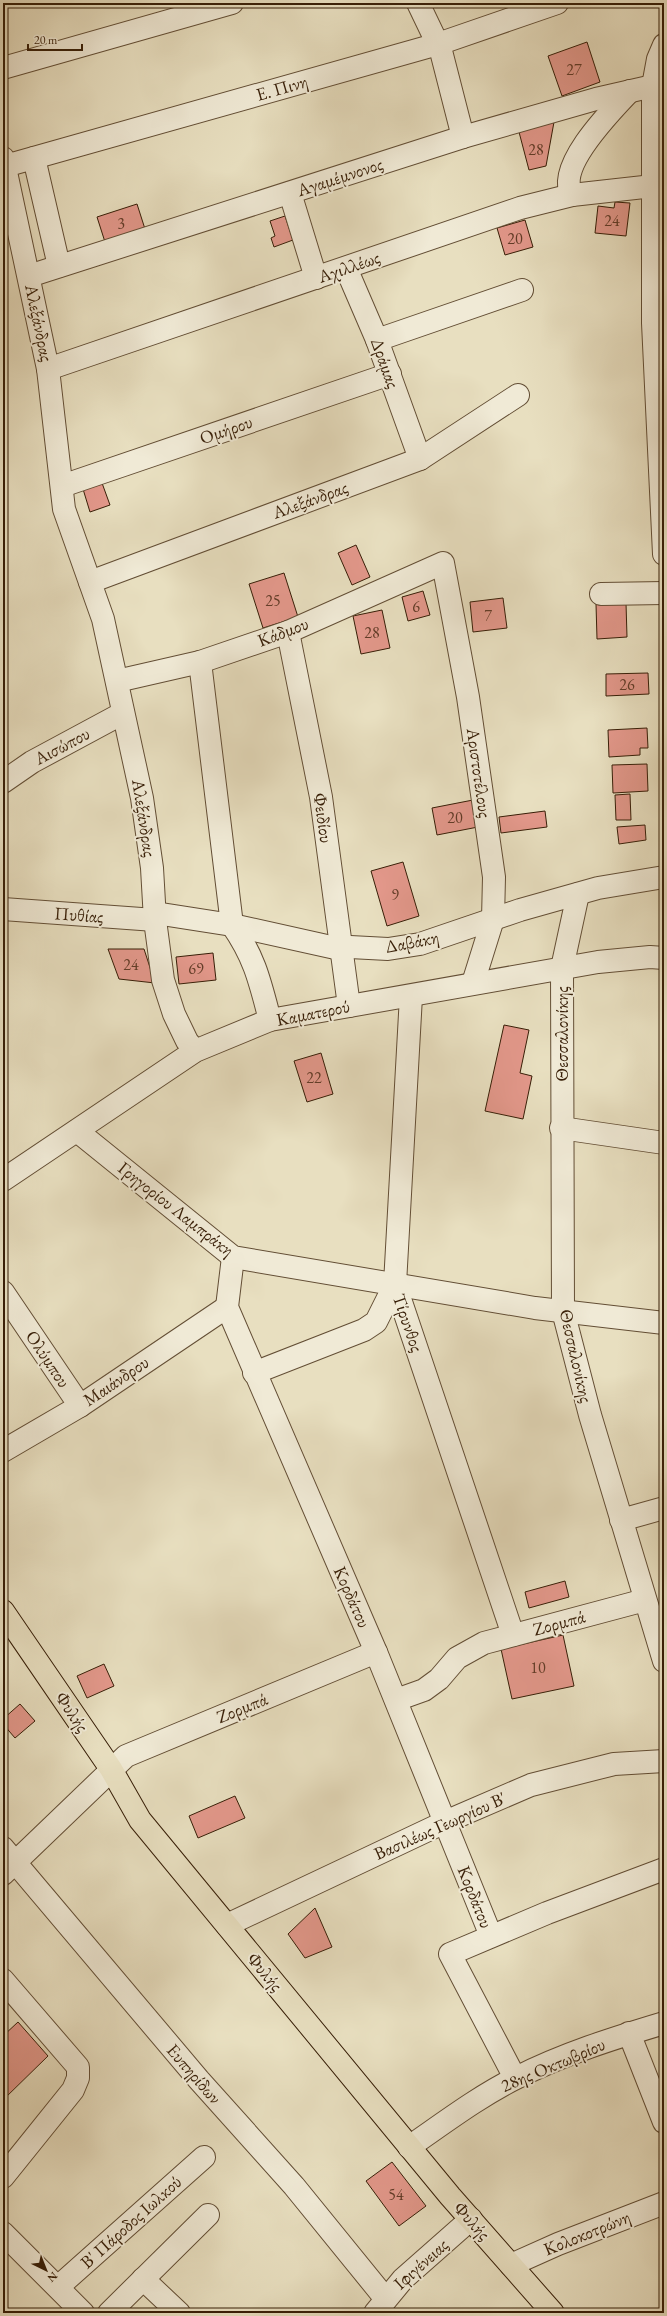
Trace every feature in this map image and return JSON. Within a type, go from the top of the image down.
[{"type":"main road","name":"Φυλής","points":[[3,1611],[111,1769],[140,1820],[409,2147],[553,2313]]},
{"type":"street","points":[[3,68],[232,3]]},
{"type":"street","points":[[418,3],[438,44],[463,137]]},
{"type":"street","name":"Ε. Πινη","points":[[4,162],[34,158],[438,44],[557,3]]},
{"type":"street","points":[[664,45],[658,59],[653,86],[653,186],[659,322],[664,554]]},
{"type":"street","name":"Αγαμέμνονος","points":[[29,276],[463,137],[596,99],[653,86]]},
{"type":"street","points":[[572,195],[569,190],[572,169],[582,147],[603,120],[630,91]]},
{"type":"street","points":[[34,158],[59,266]]},
{"type":"street","name":"Αλεξάνδρας","points":[[4,162],[9,218],[29,276],[48,369],[62,486],[68,521],[103,619],[147,832],[163,980],[174,1014],[186,1041],[195,1051]]},
{"type":"street","name":"Αχιλλέως","points":[[48,369],[520,208],[572,195],[653,186]]},
{"type":"street","points":[[290,193],[316,278]]},
{"type":"street","name":"Δράμας","points":[[346,268],[377,340],[420,459]]},
{"type":"street","points":[[377,340],[522,290]]},
{"type":"street","name":"Ομήρου","points":[[62,486],[390,374]]},
{"type":"street","name":"Αλεξάνδρας","points":[[90,582],[420,459],[518,395]]},
{"type":"street","name":"Κάδμου","points":[[117,681],[200,662],[288,632],[443,563]]},
{"type":"street","name":"Αριστοτέλους","points":[[443,563],[468,697],[494,877],[493,919],[473,983]]},
{"type":"street","points":[[601,594],[664,593]]},
{"type":"street","name":"Φειδίου","points":[[288,632],[321,797],[348,1006]]},
{"type":"street","points":[[200,662],[232,925],[247,947],[258,976],[270,1020]]},
{"type":"street","name":"Αισώπου","points":[[3,782],[32,762],[123,713]]},
{"type":"street","name":"Δαβάκη","points":[[155,917],[232,925],[340,949],[350,947],[369,950],[401,948],[438,939],[493,919],[578,894],[636,880],[664,877]]},
{"type":"street","name":"Θεσσαλονίκης","points":[[578,894],[562,968],[561,1128],[563,1311],[590,1415],[644,1600],[664,1661]]},
{"type":"street","name":"Πυθίας","points":[[3,909],[155,917]]},
{"type":"street","name":"Καματερού","points":[[3,1180],[195,1051],[270,1020],[598,962],[650,957],[664,958]]},
{"type":"street","name":"Τίρυνθος","points":[[411,996],[395,1284],[513,1635]]},
{"type":"street","points":[[561,1128],[664,1143]]},
{"type":"street","name":"Γρηγορίου Λαμπράκη","points":[[77,1131],[233,1257],[563,1311],[664,1323]]},
{"type":"street","name":"Κορδάτου","points":[[233,1257],[227,1307],[376,1652],[491,1936]]},
{"type":"street","points":[[254,1372],[364,1330],[376,1322],[395,1284]]},
{"type":"street","name":"Ολύμπου","points":[[3,1292],[80,1406]]},
{"type":"street","name":"Μαιάνδρου","points":[[3,1451],[80,1406],[227,1307]]},
{"type":"street","points":[[621,1520],[664,1508]]},
{"type":"street","name":"Ζορμπά","points":[[396,1700],[424,1690],[439,1679],[447,1668],[466,1651],[484,1643],[644,1600]]},
{"type":"street","name":"Ζορμπά","points":[[7,1862],[126,1756],[376,1652]]},
{"type":"street","name":"Βασιλέως Γεωργίου Β'","points":[[227,1925],[445,1822],[531,1785],[614,1764],[664,1761]]},
{"type":"street","name":"Ευπηρίδων","points":[[7,1862],[198,2080],[294,2186],[380,2305]]},
{"type":"street","points":[[515,2078],[450,1954],[547,1913],[664,1869]]},
{"type":"street","points":[[3,1980],[78,2067],[78,2078],[73,2090],[3,2178]]},
{"type":"street","name":"28ης Οκτωβρίου","points":[[409,2147],[475,2101],[515,2078],[548,2062],[629,2033],[664,2024]]},
{"type":"street","points":[[629,2033],[664,2122]]},
{"type":"street","name":"Β' Πάροδος Ιωλκού","points":[[58,2287],[204,2157]]},
{"type":"street","name":"Κολοκοτρώνη","points":[[511,2265],[558,2244],[664,2203]]},
{"type":"street","points":[[109,2313],[208,2215]]},
{"type":"street","name":"Ιφιγένειας","points":[[380,2305],[403,2279],[471,2219]]},
{"type":"street","points":[[3,2233],[83,2313]]},
{"type":"street","points":[[144,2279],[179,2313]]},
{"type":"building","points":[[587,42],[600,82],[562,96],[548,56]]},
{"type":"building","points":[[554,122],[546,166],[529,170],[519,132]]},
{"type":"building","points":[[615,202],[630,203],[626,236],[595,233],[598,206],[614,208]]},
{"type":"building","points":[[137,204],[145,229],[105,242],[97,217]]},
{"type":"building","points":[[285,216],[293,240],[274,247],[271,238],[275,236],[270,221]]},
{"type":"building","points":[[525,220],[533,247],[505,255],[497,228]]},
{"type":"building","points":[[102,483],[110,505],[90,512],[83,489]]},
{"type":"building","points":[[356,545],[370,577],[352,585],[338,553]]},
{"type":"building","points":[[284,573],[298,617],[263,628],[249,584]]},
{"type":"building","points":[[423,591],[430,615],[408,621],[402,597]]},
{"type":"building","points":[[503,598],[507,628],[473,632],[470,602]]},
{"type":"building","points":[[626,603],[627,637],[597,639],[596,604]]},
{"type":"building","points":[[382,610],[390,648],[361,654],[353,616]]},
{"type":"building","points":[[648,673],[649,694],[606,696],[606,674]]},
{"type":"building","points":[[647,728],[648,748],[640,748],[640,755],[609,757],[608,730]]},
{"type":"building","points":[[647,764],[648,791],[613,793],[612,765]]},
{"type":"building","points":[[630,794],[631,820],[616,820],[615,795]]},
{"type":"building","points":[[473,800],[478,827],[437,835],[432,808]]},
{"type":"building","points":[[545,811],[547,827],[501,833],[499,817]]},
{"type":"building","points":[[645,825],[646,840],[619,844],[617,827]]},
{"type":"building","points":[[403,862],[419,916],[387,926],[371,871]]},
{"type":"building","points":[[108,949],[144,949],[155,983],[119,979]]},
{"type":"building","points":[[213,953],[216,980],[179,984],[176,957]]},
{"type":"building","points":[[504,1025],[529,1030],[520,1073],[532,1076],[523,1119],[485,1111]]},
{"type":"building","points":[[321,1053],[333,1094],[307,1102],[294,1061]]},
{"type":"building","points":[[565,1581],[569,1597],[529,1608],[525,1592]]},
{"type":"building","points":[[563,1635],[574,1686],[512,1699],[501,1649]]},
{"type":"building","points":[[104,1664],[114,1686],[87,1698],[77,1676]]},
{"type":"building","points":[[20,1704],[35,1721],[15,1738],[3,1724],[3,1719]]},
{"type":"building","points":[[235,1796],[245,1818],[198,1838],[189,1816]]},
{"type":"building","points":[[315,1908],[332,1947],[305,1958],[288,1934]]},
{"type":"building","points":[[18,2022],[48,2056],[4,2099],[3,2045],[8,2041],[3,2036]]},
{"type":"building","points":[[392,2162],[426,2206],[399,2226],[366,2181]]}]
